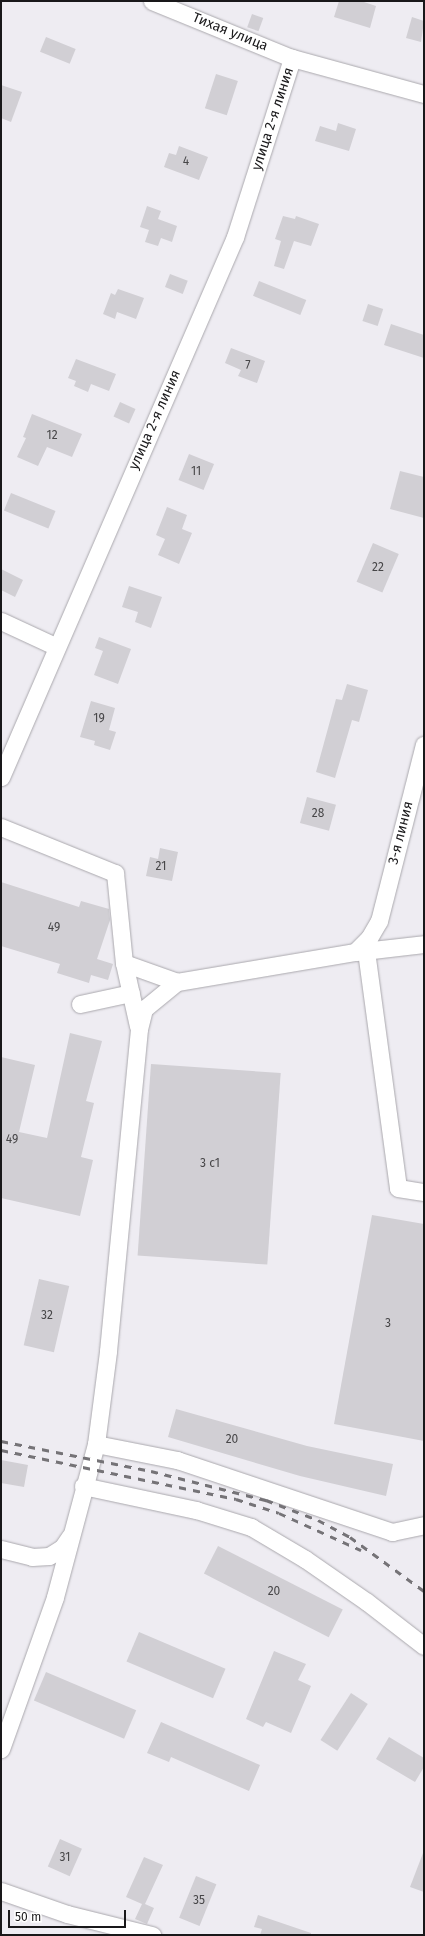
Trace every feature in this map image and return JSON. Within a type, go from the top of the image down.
[{"type":"street","name":"Тихая улица","points":[[152,1],[292,58],[424,94]]},
{"type":"street","name":"улица 2-я линия","points":[[1,777],[56,646],[235,237],[292,58]]},
{"type":"street","points":[[1,621],[56,646]]},
{"type":"street","name":"3-я линия","points":[[361,952],[379,921],[424,745]]},
{"type":"street","points":[[1,827],[115,873],[124,962],[139,1029]]},
{"type":"street","points":[[124,962],[177,982],[361,952],[424,944]]},
{"type":"street","points":[[361,952],[398,1188],[424,1192]]},
{"type":"street","points":[[1,1749],[60,1579],[83,1486],[96,1444],[108,1351],[139,1029],[144,1009],[177,982]]},
{"type":"street","points":[[80,1004],[131,994]]},
{"type":"street","points":[[96,1444],[177,1460],[392,1532],[424,1524]]},
{"type":"street","points":[[83,1486],[196,1510],[251,1527],[305,1559],[367,1602],[424,1646]]},
{"type":"street","points":[[1,1549],[32,1557],[49,1556],[62,1548],[71,1535]]},
{"type":"street","points":[[49,1556],[60,1579]]},
{"type":"street","points":[[1,1891],[67,1914],[152,1935]]},
{"type":"building","points":[[339,1],[361,1],[376,6],[370,28],[334,17]]},
{"type":"building","points":[[252,14],[263,18],[258,31],[247,27]]},
{"type":"building","points":[[412,17],[424,21],[421,42],[406,38]]},
{"type":"building","points":[[46,37],[76,49],[70,64],[40,52]]},
{"type":"building","points":[[216,74],[238,81],[227,115],[205,108]]},
{"type":"building","points":[[1,85],[22,92],[11,122],[1,118]]},
{"type":"building","points":[[338,123],[356,129],[349,151],[315,141],[320,126],[336,131]]},
{"type":"building","points":[[179,146],[208,157],[199,180],[164,167],[169,153],[176,155]]},
{"type":"building","points":[[147,206],[161,211],[158,219],[177,226],[172,242],[161,238],[158,246],[145,242],[149,230],[140,227]]},
{"type":"building","points":[[283,216],[295,219],[296,216],[319,224],[311,246],[294,241],[284,269],[274,266],[281,241],[275,239]]},
{"type":"building","points":[[170,274],[188,281],[183,294],[165,287]]},
{"type":"building","points":[[259,281],[306,300],[300,315],[253,296]]},
{"type":"building","points":[[118,289],[144,298],[136,319],[117,312],[115,319],[103,314],[111,293],[115,295]]},
{"type":"building","points":[[368,304],[383,309],[378,326],[362,321]]},
{"type":"building","points":[[391,324],[424,335],[424,358],[384,345]]},
{"type":"building","points":[[231,348],[265,361],[257,383],[238,376],[241,370],[225,363]]},
{"type":"building","points":[[76,359],[116,374],[109,391],[91,384],[88,392],[74,386],[76,381],[68,378]]},
{"type":"building","points":[[120,402],[136,409],[129,424],[113,417]]},
{"type":"building","points":[[32,414],[82,434],[72,457],[47,447],[38,466],[17,457],[26,438],[23,437]]},
{"type":"building","points":[[189,454],[214,464],[204,490],[179,480]]},
{"type":"building","points":[[400,471],[424,477],[424,518],[390,509]]},
{"type":"building","points":[[11,493],[56,511],[48,529],[4,511]]},
{"type":"building","points":[[167,507],[187,515],[182,529],[192,533],[179,564],[158,555],[165,539],[156,535]]},
{"type":"building","points":[[373,543],[399,554],[382,593],[357,582]]},
{"type":"building","points":[[1,569],[23,580],[15,597],[1,590]]},
{"type":"building","points":[[129,586],[162,597],[151,628],[135,622],[138,612],[122,607]]},
{"type":"building","points":[[99,637],[131,649],[118,684],[94,675],[103,651],[95,648]]},
{"type":"building","points":[[347,684],[368,690],[359,722],[352,720],[335,778],[316,772],[336,699],[342,700]]},
{"type":"building","points":[[91,701],[115,708],[109,730],[116,732],[110,750],[94,745],[95,741],[80,737]]},
{"type":"building","points":[[307,797],[336,805],[329,831],[300,823]]},
{"type":"building","points":[[160,848],[178,852],[172,881],[146,876],[150,857],[158,859]]},
{"type":"building","points":[[1,882],[79,907],[81,901],[109,909],[110,920],[97,959],[113,964],[108,980],[91,975],[89,983],[57,973],[60,964],[1,946]]},
{"type":"building","points":[[70,1033],[102,1041],[86,1101],[94,1103],[81,1157],[93,1160],[80,1216],[1,1198],[1,1057],[35,1065],[19,1132],[47,1138]]},
{"type":"building","points":[[151,1064],[281,1073],[267,1265],[138,1256]]},
{"type":"building","points":[[372,1215],[424,1224],[424,1441],[334,1424]]},
{"type":"building","points":[[39,1279],[69,1286],[54,1352],[24,1345]]},
{"type":"building","points":[[176,1409],[307,1446],[393,1464],[386,1496],[300,1476],[168,1437]]},
{"type":"building","points":[[1,1460],[28,1465],[24,1487],[1,1483]]},
{"type":"building","points":[[218,1546],[343,1610],[329,1637],[204,1574]]},
{"type":"building","points":[[139,1632],[226,1669],[213,1698],[126,1661]]},
{"type":"building","points":[[274,1651],[306,1664],[298,1680],[311,1686],[291,1733],[266,1722],[263,1727],[246,1719]]},
{"type":"building","points":[[46,1672],[136,1710],[124,1739],[34,1701]]},
{"type":"building","points":[[351,1693],[368,1704],[337,1751],[321,1740]]},
{"type":"building","points":[[161,1722],[260,1765],[249,1791],[171,1757],[169,1762],[147,1753]]},
{"type":"building","points":[[389,1737],[424,1758],[424,1767],[415,1782],[376,1759]]},
{"type":"building","points":[[60,1839],[82,1849],[70,1876],[48,1866]]},
{"type":"building","points":[[424,1853],[424,1892],[410,1887]]},
{"type":"building","points":[[144,1857],[163,1865],[145,1904],[154,1908],[147,1924],[135,1919],[142,1904],[126,1897]]},
{"type":"building","points":[[196,1876],[216,1884],[200,1926],[179,1918]]},
{"type":"building","points":[[258,1915],[311,1933],[311,1935],[260,1935],[262,1929],[254,1927]]},
{"type":"railway","points":[[1,1441],[151,1471],[266,1500],[318,1520],[350,1537],[424,1591]]},
{"type":"railway","points":[[1,1450],[236,1499],[279,1513],[361,1550]]}]
